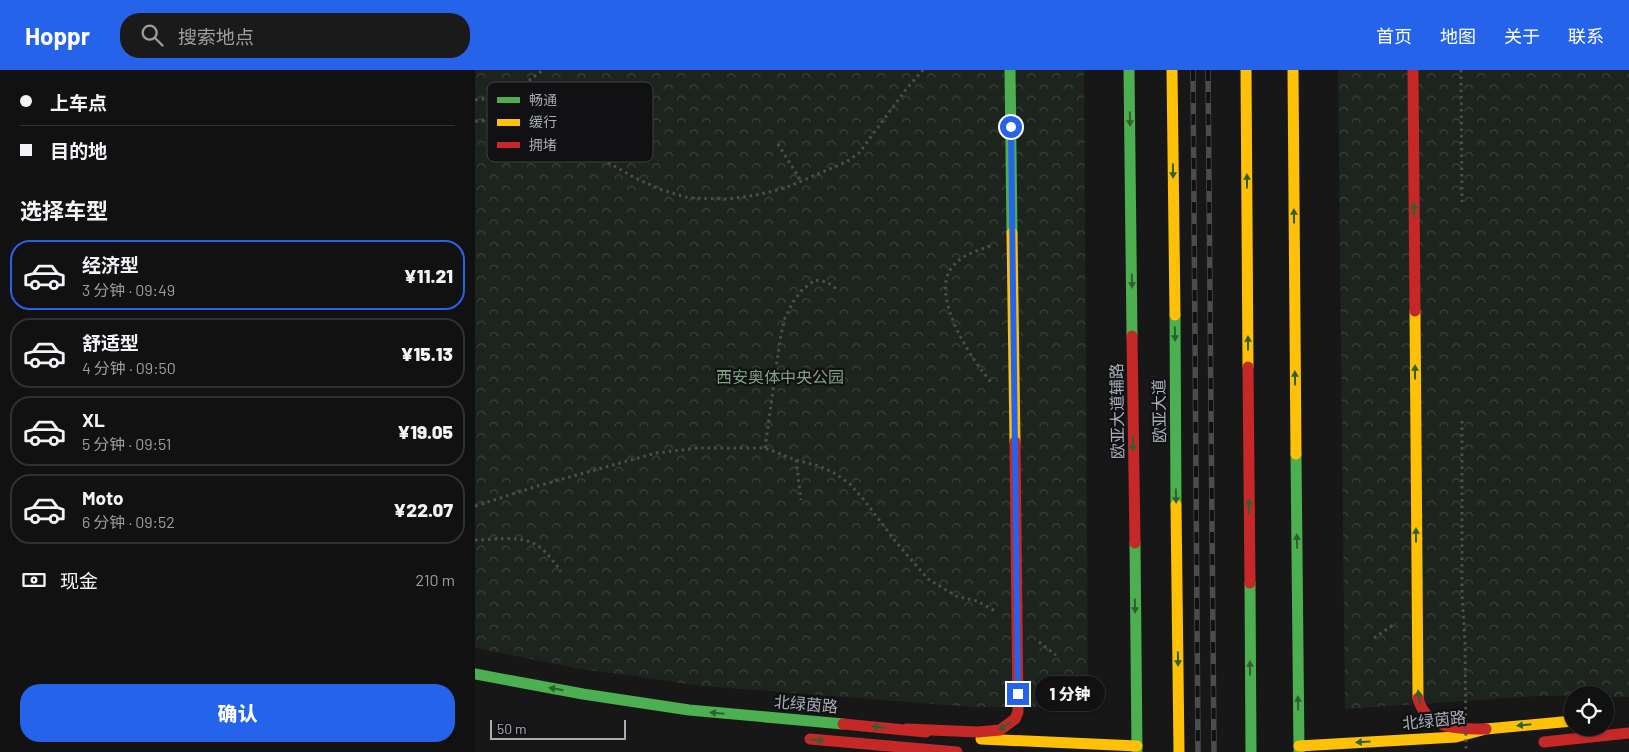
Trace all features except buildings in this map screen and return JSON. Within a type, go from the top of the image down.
[{"type":"street","points":[[907,729],[985,732],[999,730],[1015,719],[1018,712],[1010,70]]},
{"type":"street","name":"欧亚大道辅路","points":[[1129,70],[1137,749]]},
{"type":"street","name":"欧亚大道","points":[[1172,70],[1179,752]]},
{"type":"street","points":[[1246,70],[1251,752]]},
{"type":"street","points":[[1293,70],[1299,749]]},
{"type":"street","points":[[1413,70],[1418,699],[1422,711],[1439,723],[1461,729],[1486,729]]},
{"type":"street","name":"北绿茵路","points":[[475,674],[583,694],[689,710],[907,729],[969,738],[1137,749]]},
{"type":"street","name":"北绿茵路","points":[[1299,749],[1456,737],[1486,729],[1564,722]]},
{"type":"street","points":[[1528,743],[1629,732]]},
{"type":"street","name":"北绿茵路","points":[[799,737],[854,744],[957,752]]},
{"type":"path","points":[[526,82],[543,70]]},
{"type":"path","points":[[607,162],[635,178],[662,190],[689,198],[728,199],[785,188],[846,162],[859,153],[907,88],[923,70]]},
{"type":"path","points":[[1461,70],[1463,202]]},
{"type":"path","points":[[779,144],[801,181]]},
{"type":"path","points":[[993,384],[981,370],[972,355],[948,306],[945,289],[946,278],[953,266],[966,256],[991,246],[1012,241]]},
{"type":"path","points":[[765,448],[784,320],[793,302],[803,289],[815,280],[827,282],[838,290]]},
{"type":"path","points":[[1462,421],[1462,596],[1465,640],[1466,752]]},
{"type":"path","points":[[475,506],[541,485],[656,453],[699,448],[765,448],[796,460],[819,466],[836,474],[850,484],[865,500],[896,542],[928,579],[956,596],[977,600],[1017,625],[1056,655]]},
{"type":"path","points":[[796,460],[801,500]]},
{"type":"path","points":[[475,540],[523,539],[534,543],[544,550],[561,571]]},
{"type":"green space","name":"西安奥体中央公园","points":[[475,70],[1084,70],[1088,707],[972,707],[703,686],[575,668],[475,648]]},
{"type":"green space","points":[[1338,70],[1629,70],[1629,697],[1614,697],[1614,686],[1564,686],[1564,696],[1345,709]]},
{"type":"railway","points":[[1193,70],[1198,752]]},
{"type":"railway","points":[[1208,70],[1214,752]]},
{"type":"traffic: fast","points":[[1010,70],[1012,233]]},
{"type":"traffic: fast","points":[[1129,70],[1132,336]]},
{"type":"traffic: fast","points":[[1175,315],[1176,505]]},
{"type":"traffic: fast","points":[[1296,454],[1299,752]]},
{"type":"traffic: fast","points":[[1135,543],[1137,752]]},
{"type":"traffic: fast","points":[[1250,583],[1251,752]]},
{"type":"traffic: fast","points":[[475,674],[583,694],[689,710],[843,724]]},
{"type":"traffic: slow","points":[[1172,70],[1175,315]]},
{"type":"traffic: slow","points":[[1246,70],[1248,367]]},
{"type":"traffic: slow","points":[[1293,70],[1296,454]]},
{"type":"traffic: slow","points":[[1012,233],[1015,442]]},
{"type":"traffic: slow","points":[[1415,311],[1418,698]]},
{"type":"traffic: slow","points":[[1176,505],[1179,752]]},
{"type":"traffic: slow","points":[[1299,746],[1456,737],[1486,729],[1564,722]]},
{"type":"traffic: slow","points":[[981,739],[1137,746]]},
{"type":"traffic: jam","points":[[1413,70],[1415,311]]},
{"type":"traffic: jam","points":[[1132,336],[1135,543]]},
{"type":"traffic: jam","points":[[1248,367],[1250,583]]},
{"type":"traffic: jam","points":[[907,729],[978,732],[1000,730],[1015,719],[1018,712],[1015,442]]},
{"type":"traffic: jam","points":[[1418,698],[1422,709],[1436,722],[1455,728],[1486,729]]},
{"type":"traffic: jam","points":[[843,724],[926,732]]},
{"type":"traffic: jam","points":[[1544,742],[1629,733]]},
{"type":"traffic: jam","points":[[810,739],[957,752]]},
{"type":"route","points":[[1011,127],[1018,694]]}]
